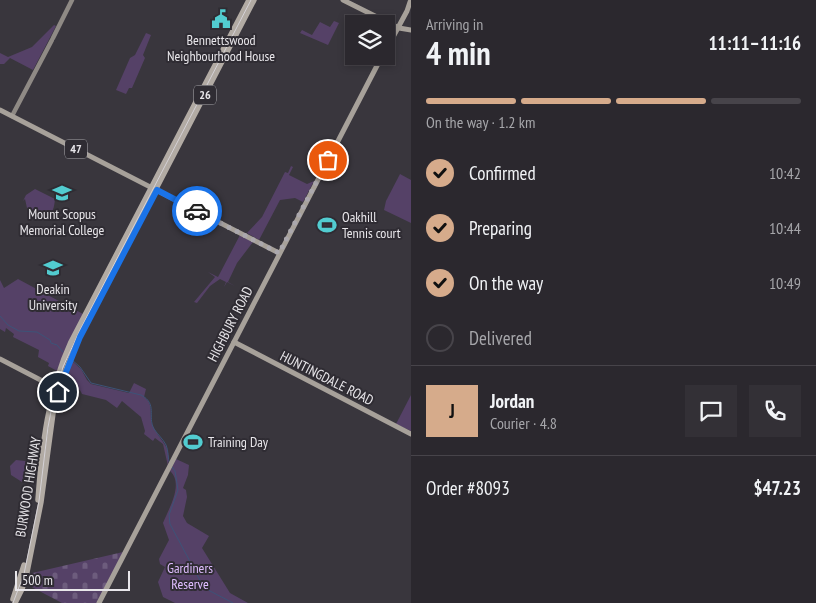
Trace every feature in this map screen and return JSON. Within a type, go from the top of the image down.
[{"type":"highway","name":"BURWOOD HIGHWAY","points":[[172,155],[249,0]]},
{"type":"highway","name":"BURWOOD HIGHWAY","points":[[40,501],[39,487],[48,416],[54,386],[71,356],[88,315],[254,0]]},
{"type":"highway","name":"BURWOOD HIGHWAY","points":[[21,585],[45,480],[54,386]]},
{"type":"highway","points":[[39,487],[42,480],[45,480]]},
{"type":"highway","name":"BURWOOD HIGHWAY","points":[[14,603],[27,568],[28,554]]},
{"type":"highway","points":[[22,574],[27,568]]},
{"type":"main road","points":[[12,116],[72,0]]},
{"type":"main road","points":[[343,0],[397,28],[411,30]]},
{"type":"main road","points":[[395,32],[410,1]]},
{"type":"main road","name":"HIGHBURY ROAD","points":[[99,603],[377,65]]},
{"type":"main road","name":"47","points":[[0,110],[279,253]]},
{"type":"main road","points":[[238,334],[238,342],[244,348]]},
{"type":"main road","name":"HUNTINGDALE ROAD","points":[[234,342],[411,434]]},
{"type":"main road","points":[[230,349],[236,346],[244,348]]},
{"type":"main road","points":[[0,359],[54,386]]},
{"type":"green space","points":[[334,21],[339,23],[328,45],[300,33],[302,30],[312,35],[320,22],[330,27]]},
{"type":"green space","points":[[54,25],[56,26],[33,70],[10,58],[4,64],[0,64],[0,53],[8,57],[32,47]]},
{"type":"green space","points":[[146,33],[151,35],[143,55],[145,58],[132,88],[129,88],[126,94],[116,90],[130,58],[135,55]]},
{"type":"green space","points":[[291,166],[293,167],[289,175],[307,184],[314,181],[303,202],[295,198],[280,200],[259,240],[247,233],[262,217],[285,172],[288,173]]},
{"type":"green space","points":[[400,174],[411,180],[411,223],[384,210],[386,201]]},
{"type":"green space","points":[[35,189],[55,199],[54,207],[49,215],[42,215],[27,208],[25,199],[23,201],[26,195]]},
{"type":"green space","points":[[240,235],[253,242],[237,263],[228,282],[235,286],[227,282],[224,287],[226,282],[220,279],[210,286],[197,303],[194,302],[215,277],[208,272],[218,277]]},
{"type":"green space","points":[[18,279],[83,314],[57,371],[48,366],[49,363],[38,357],[39,350],[13,337],[14,334],[6,328],[5,332],[0,329],[0,280],[4,288]]},
{"type":"green space","points":[[71,360],[81,369],[91,384],[129,393],[134,383],[146,389],[144,397],[149,403],[153,426],[167,448],[168,466],[163,444],[155,438],[153,441],[144,434],[145,431],[141,417],[122,401],[117,408],[106,400],[82,394],[80,390],[65,388],[63,383]]},
{"type":"green space","points":[[411,395],[411,431],[396,424]]},
{"type":"green space","name":"Gardiners Reserve","points":[[176,459],[189,465],[188,475],[183,488],[186,490],[187,497],[183,516],[187,523],[209,536],[202,548],[230,593],[248,603],[175,603],[163,597],[158,582],[165,567],[160,564],[159,559],[169,540],[163,523],[176,489],[174,476],[170,471]]},
{"type":"green space","points":[[16,460],[25,461],[34,466],[35,474],[31,481],[22,482],[11,475],[10,466]]},
{"type":"green space","points":[[123,552],[97,603],[62,603],[26,584],[28,574]]},
{"type":"waterway","points":[[0,316],[8,325],[19,331],[37,332],[50,340],[51,343],[57,345],[63,352]]},
{"type":"waterway","points":[[72,360],[80,367],[91,383],[141,395],[149,402],[152,424],[166,445],[170,464]]},
{"type":"waterway","points":[[172,467],[175,471],[178,490],[169,515],[170,524],[202,584],[210,591],[233,603]]},
{"type":"tram line","points":[[13,603],[24,574],[39,501],[48,427],[54,396],[63,367],[80,330],[251,0]]},
{"type":"way so far","points":[[197,211],[279,253],[328,160]]},
{"type":"place","name":"Bennettswood Neighbourhood House","points":[[221,19]]},
{"type":"place","name":"Mount Scopus Memorial College","points":[[62,193]]},
{"type":"place","name":"Oakhill Tennis court","points":[[327,225]]},
{"type":"place","name":"Deakin University","points":[[53,268]]},
{"type":"place","name":"Training Day","points":[[193,442]]},
{"type":"route","points":[[58,392],[80,337],[157,190],[197,211]]}]
